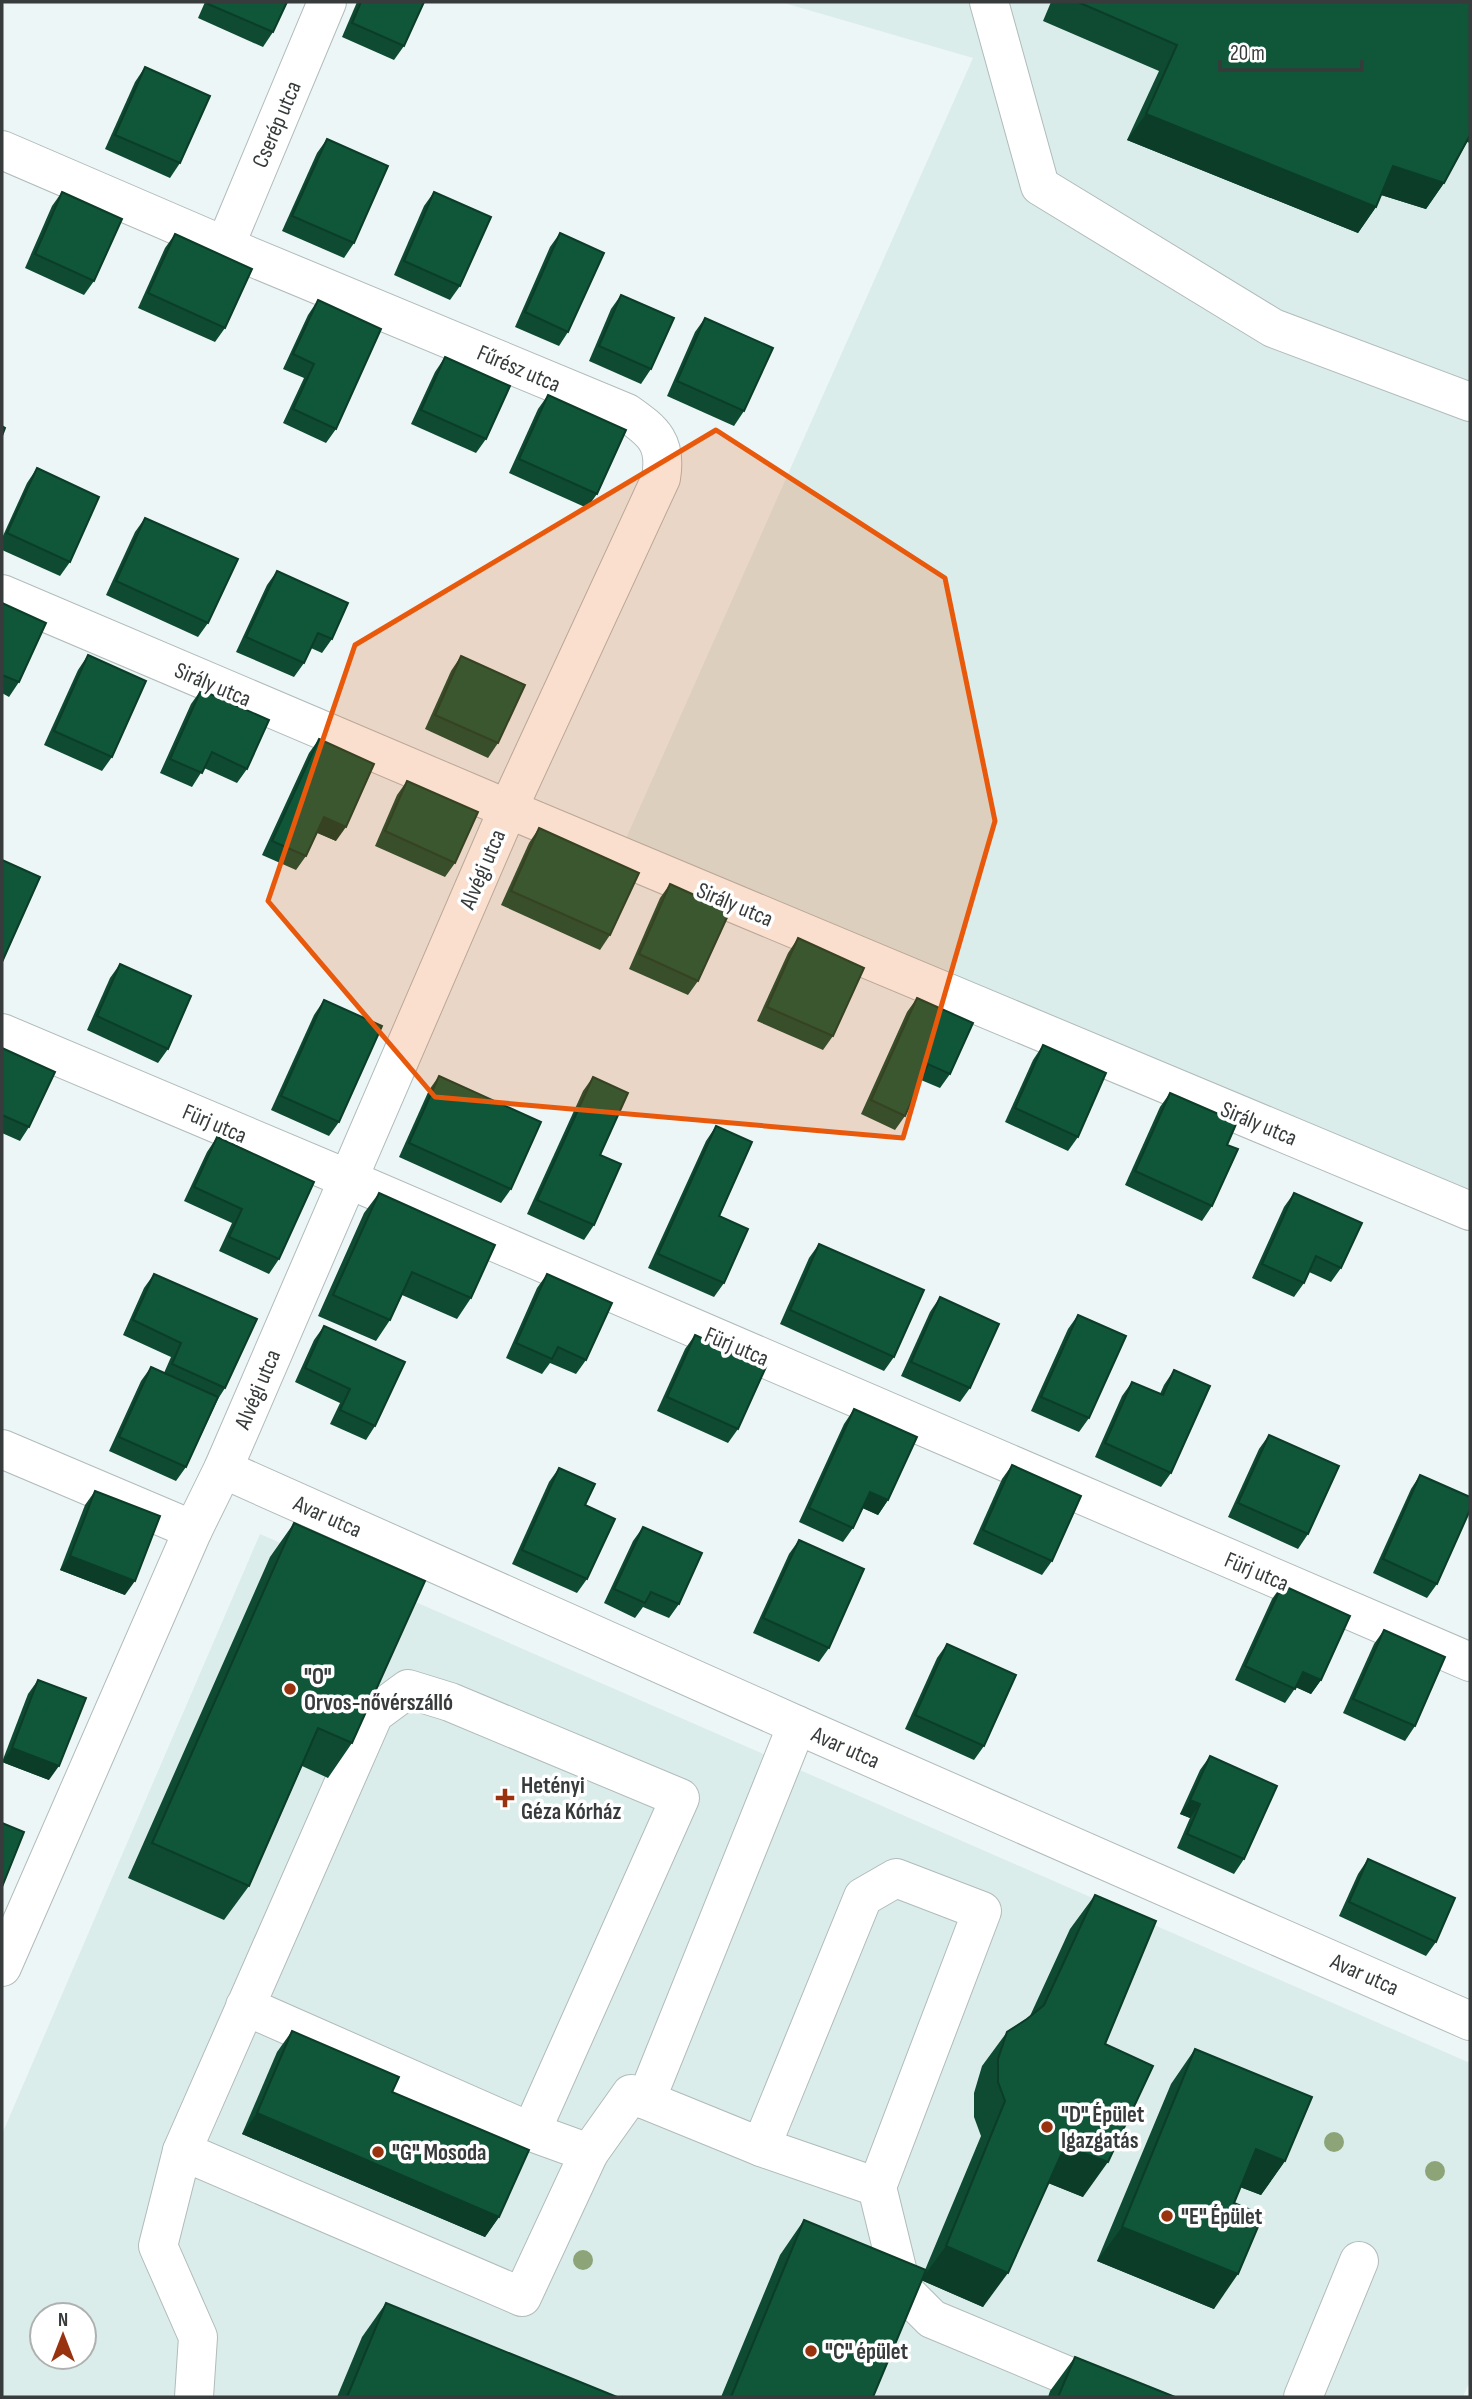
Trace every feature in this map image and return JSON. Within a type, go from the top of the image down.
[{"type":"street","name":"Cserép utca","points":[[225,246],[327,2]]},
{"type":"street","points":[[989,2],[1040,186],[1273,328],[1470,402]]},
{"type":"street","name":"Fűrész utca","points":[[2,150],[627,413],[651,430],[664,457],[661,478],[508,809]]},
{"type":"street","name":"Sirály utca","points":[[2,594],[508,809],[1470,1211]]},
{"type":"street","name":"Alvégi utca","points":[[2,1967],[193,1531],[223,1469],[508,809]]},
{"type":"street","name":"Fürj utca","points":[[2,1033],[1470,1662]]},
{"type":"street","points":[[2,1449],[193,1531]]},
{"type":"street","name":"Avar utca","points":[[223,1469],[797,1726],[1470,2021]]},
{"type":"street","points":[[194,2397],[198,2337],[158,2246],[182,2151],[374,1714],[408,1689],[450,1702],[680,1798],[531,2132]]},
{"type":"street","points":[[646,2100],[797,1726]]},
{"type":"street","points":[[761,2147],[863,1898],[896,1878],[982,1911],[877,2187],[902,2289],[932,2319],[1077,2380]]},
{"type":"street","points":[[246,2006],[531,2132],[589,2153]]},
{"type":"street","points":[[182,2151],[522,2297],[589,2153],[632,2094],[761,2147],[877,2187]]},
{"type":"street","points":[[1303,2397],[1359,2261]]},
{"type":"highlighted area","points":[[716,430],[945,578],[995,821],[903,1138],[435,1097],[268,901],[355,645]]},
{"type":"shaded area","points":[[781,2],[1470,2],[1470,1204],[615,863],[973,58]]},
{"type":"shaded area","name":"Hetényi Géza Kórház","points":[[260,1534],[1470,2063],[1470,2381],[1463,2397],[2,2397],[2,2134]]},
{"type":"building","points":[[287,2],[273,32],[208,4]]},
{"type":"building","points":[[361,2],[424,2],[404,46],[352,23]]},
{"type":"building","points":[[1078,2],[1470,2],[1470,135],[1444,183],[1393,166],[1376,207],[1146,114],[1177,45]]},
{"type":"building","points":[[145,67],[210,96],[180,163],[115,135]]},
{"type":"building","points":[[327,139],[388,166],[354,243],[292,216]]},
{"type":"building","points":[[62,192],[122,219],[94,281],[35,254]]},
{"type":"building","points":[[434,192],[491,217],[460,286],[404,261]]},
{"type":"building","points":[[560,233],[604,253],[568,332],[525,312]]},
{"type":"building","points":[[175,234],[252,269],[225,328],[148,293]]},
{"type":"building","points":[[621,295],[674,318],[651,369],[599,346]]},
{"type":"building","points":[[318,300],[381,329],[336,429],[293,409],[314,364],[293,354]]},
{"type":"building","points":[[705,318],[773,348],[744,411],[677,381]]},
{"type":"building","points":[[445,357],[510,386],[486,439],[421,410]]},
{"type":"building","points":[[548,395],[626,430],[597,494],[519,459]]},
{"type":"building","points":[[37,468],[99,497],[70,562],[7,533]]},
{"type":"building","points":[[145,518],[238,559],[208,623],[116,581]]},
{"type":"building","points":[[277,571],[348,603],[332,639],[318,633],[304,663],[246,637]]},
{"type":"building","points":[[2,603],[46,623],[19,682],[2,675]]},
{"type":"building","points":[[88,655],[146,681],[112,757],[54,731]]},
{"type":"building","points":[[461,656],[525,685],[498,743],[435,715]]},
{"type":"building","points":[[201,690],[269,720],[247,769],[212,752],[202,773],[170,759]]},
{"type":"building","points":[[319,739],[374,764],[346,827],[324,817],[306,856],[272,841]]},
{"type":"building","points":[[407,781],[478,812],[455,863],[385,831]]},
{"type":"building","points":[[539,828],[639,873],[610,935],[511,891]]},
{"type":"building","points":[[2,860],[40,877],[2,962]]},
{"type":"building","points":[[670,884],[730,911],[698,981],[639,954]]},
{"type":"building","points":[[798,938],[864,968],[833,1036],[767,1007]]},
{"type":"building","points":[[120,964],[191,996],[168,1049],[97,1016]]},
{"type":"building","points":[[917,998],[973,1023],[950,1074],[928,1064],[905,1116],[871,1100]]},
{"type":"building","points":[[324,1000],[382,1026],[339,1122],[281,1096]]},
{"type":"building","points":[[1043,1045],[1106,1073],[1078,1137],[1015,1108]]},
{"type":"building","points":[[2,1048],[55,1072],[29,1127],[2,1115]]},
{"type":"building","points":[[439,1076],[541,1122],[511,1189],[409,1143]]},
{"type":"building","points":[[593,1077],[628,1093],[600,1155],[621,1164],[594,1225],[537,1200]]},
{"type":"building","points":[[1170,1093],[1237,1122],[1227,1145],[1238,1149],[1212,1206],[1135,1171]]},
{"type":"building","points":[[716,1126],[752,1142],[719,1216],[748,1229],[724,1283],[658,1254]]},
{"type":"building","points":[[217,1137],[314,1182],[279,1259],[229,1237],[242,1209],[194,1187]]},
{"type":"building","points":[[379,1193],[495,1245],[471,1298],[412,1272],[390,1320],[333,1295]]},
{"type":"building","points":[[1294,1193],[1362,1223],[1341,1268],[1316,1256],[1304,1283],[1262,1264]]},
{"type":"building","points":[[819,1244],[924,1290],[894,1357],[790,1310]]},
{"type":"building","points":[[154,1274],[257,1319],[225,1388],[172,1364],[181,1343],[133,1320]]},
{"type":"building","points":[[547,1274],[612,1303],[586,1360],[558,1347],[552,1359],[516,1343]]},
{"type":"building","points":[[940,1297],[999,1324],[970,1388],[911,1362]]},
{"type":"building","points":[[1078,1315],[1126,1336],[1089,1418],[1041,1397]]},
{"type":"building","points":[[324,1326],[405,1362],[375,1426],[340,1410],[350,1389],[305,1368]]},
{"type":"building","points":[[695,1335],[766,1367],[738,1429],[667,1397]]},
{"type":"building","points":[[151,1367],[218,1397],[186,1467],[119,1437]]},
{"type":"building","points":[[1174,1370],[1210,1386],[1171,1473],[1105,1443],[1132,1382],[1163,1395]]},
{"type":"building","points":[[854,1409],[917,1437],[888,1500],[870,1492],[853,1528],[809,1508]]},
{"type":"building","points":[[1269,1435],[1339,1466],[1308,1534],[1238,1503]]},
{"type":"building","points":[[1012,1465],[1081,1496],[1052,1561],[983,1530]]},
{"type":"building","points":[[559,1468],[595,1484],[585,1505],[615,1519],[587,1579],[522,1550]]},
{"type":"building","points":[[1420,1475],[1470,1497],[1470,1510],[1437,1584],[1383,1559]]},
{"type":"building","points":[[95,1491],[160,1516],[135,1581],[70,1556]]},
{"type":"building","name":"\"O\" Orvos-nővérszálló","points":[[294,1523],[425,1581],[352,1743],[318,1728],[249,1886],[152,1843]]},
{"type":"building","points":[[643,1527],[702,1553],[679,1604],[651,1592],[645,1603],[614,1589]]},
{"type":"building","points":[[799,1540],[864,1569],[829,1648],[763,1618]]},
{"type":"building","points":[[1282,1585],[1350,1616],[1321,1680],[1303,1672],[1295,1689],[1245,1666]]},
{"type":"building","points":[[1384,1630],[1445,1657],[1415,1726],[1353,1699]]},
{"type":"building","points":[[947,1644],[1016,1675],[984,1746],[915,1715]]},
{"type":"building","points":[[38,1680],[86,1698],[59,1766],[12,1748]]},
{"type":"building","points":[[1210,1756],[1277,1786],[1244,1859],[1187,1834],[1200,1804],[1190,1800]]},
{"type":"building","points":[[2,1823],[24,1832],[2,1887]]},
{"type":"building","points":[[1368,1859],[1455,1898],[1436,1942],[1349,1902]]},
{"type":"building","name":"\"D\" Épület Igazgatás","points":[[1095,1895],[1156,1921],[1105,2044],[1153,2066],[1108,2162],[1065,2146],[1008,2273],[946,2246],[1005,2101],[998,2082],[998,2059],[1007,2032],[1044,2005]]},
{"type":"building","name":"\"G\" Mosoda","points":[[292,2031],[399,2077],[392,2092],[529,2150],[499,2217],[257,2113]]},
{"type":"building","name":"\"E\" Épület","points":[[1195,2049],[1312,2097],[1285,2161],[1256,2149],[1234,2203],[1263,2215],[1238,2274],[1122,2227]]},
{"type":"building","name":"\"C\" épület","points":[[804,2220],[926,2270],[873,2397],[731,2397]]},
{"type":"building","points":[[386,2303],[617,2397],[347,2397]]},
{"type":"building","points":[[1075,2357],[1175,2397],[1058,2397]]},
{"type":"place","name":"\"O\" Orvos-nővérszálló","points":[[290,1689]]},
{"type":"place","name":"Hetényi Géza Kórház","points":[[505,1798]]},
{"type":"place","name":"\"D\" Épület Igazgatás","points":[[1047,2127]]},
{"type":"place","name":"\"G\" Mosoda","points":[[378,2152]]},
{"type":"place","name":"\"E\" Épület","points":[[1167,2216]]},
{"type":"place","name":"\"C\" épület","points":[[811,2351]]}]
